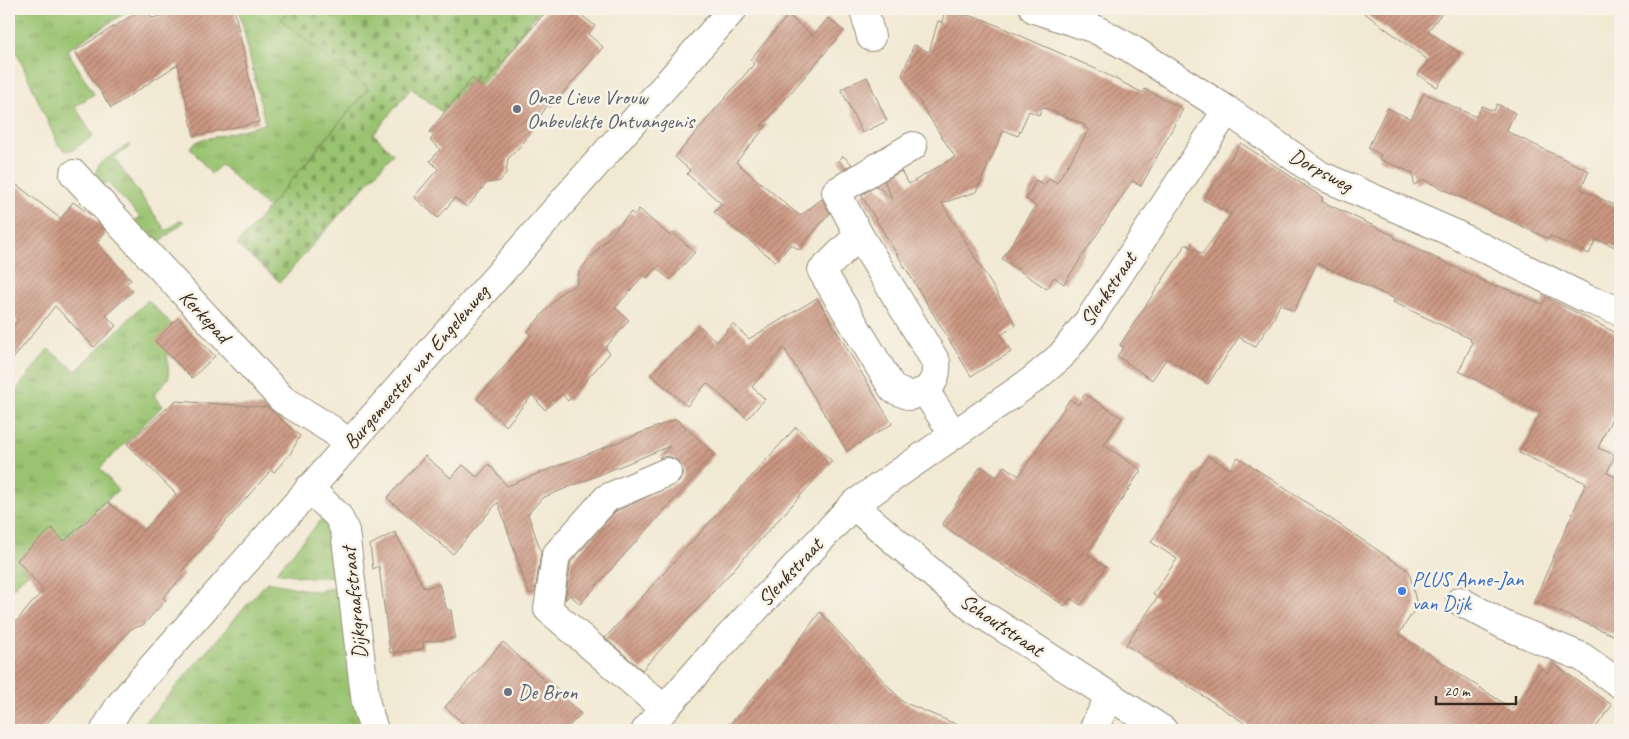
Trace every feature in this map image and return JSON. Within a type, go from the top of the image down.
[{"type":"street","name":"Burgemeester van Engelenweg","points":[[105,730],[120,706],[147,672],[733,9]]},
{"type":"street","points":[[864,9],[863,12],[871,37]]},
{"type":"street","name":"Dorpsweg","points":[[1037,9],[1095,29],[1129,37],[1227,110],[1320,175],[1451,232],[1587,298],[1620,311]]},
{"type":"street","name":"Slenkstraat","points":[[646,730],[853,505],[1034,379],[1061,356],[1089,320],[1227,110]]},
{"type":"street","points":[[859,235],[822,271],[893,390],[910,396],[925,391],[934,382],[936,362],[859,235],[836,192],[913,146]]},
{"type":"street","name":"Kerkepad","points":[[74,174],[282,399],[332,430],[349,444]]},
{"type":"street","points":[[925,391],[954,435]]},
{"type":"street","points":[[664,709],[548,609],[556,555],[607,498],[667,472]]},
{"type":"street","name":"Dijkgraafstraat","points":[[309,488],[338,516],[346,531],[366,704],[374,730]]},
{"type":"street","name":"Schoutstraat","points":[[853,505],[974,608],[1163,730]]},
{"type":"street","points":[[1460,601],[1504,625],[1582,657],[1620,684]]},
{"type":"street","points":[[1093,730],[1110,695]]},
{"type":"green space","points":[[9,9],[131,9],[67,50],[94,94],[75,106],[93,136],[73,150],[66,151],[58,145],[9,35]]},
{"type":"green space","points":[[239,9],[289,9],[281,20],[368,88],[268,208],[221,165],[211,174],[190,147],[198,141],[265,124]]},
{"type":"green space","points":[[289,9],[541,9],[480,85],[472,78],[442,112],[411,88],[374,134],[393,154],[280,282],[237,245],[368,89],[281,20]]},
{"type":"green space","points":[[129,144],[131,146],[114,158],[166,231],[181,220],[184,222],[159,242],[153,243],[134,222],[140,217],[107,182],[100,188],[94,177],[99,164]]},
{"type":"green space","points":[[148,300],[176,329],[167,351],[169,377],[154,395],[163,406],[100,468],[118,490],[9,591],[9,400],[48,349],[76,371]]},
{"type":"green space","points":[[323,518],[332,527],[341,575],[310,578],[276,572]]},
{"type":"green space","points":[[267,582],[313,591],[343,587],[363,730],[138,730]]},
{"type":"building","points":[[142,9],[146,9],[152,18],[192,9],[234,9],[259,122],[194,136],[178,64],[111,108],[75,51]]},
{"type":"building","name":"Onze Lieve Vrouw Onbevlekte Ontvangenis","points":[[548,9],[574,9],[595,26],[588,34],[603,47],[551,107],[548,104],[524,142],[508,159],[506,173],[500,181],[487,183],[467,207],[455,198],[438,218],[414,197],[438,169],[430,161],[440,149],[430,140],[434,136],[429,132],[472,78],[481,87]]},
{"type":"building","points":[[945,9],[985,20],[1096,69],[1143,93],[1145,89],[1183,109],[1141,186],[1132,181],[1064,284],[1054,277],[1047,289],[1002,259],[1036,206],[1026,199],[1036,180],[1044,185],[1049,178],[1057,183],[1089,130],[1084,127],[1085,125],[1042,107],[1039,115],[1029,111],[1018,136],[1004,130],[976,192],[942,203],[1016,325],[1001,335],[1011,352],[971,376],[861,195],[877,186],[893,200],[884,181],[901,171],[909,184],[955,157],[902,75],[914,45],[929,52],[938,21],[942,22]]},
{"type":"building","points":[[1359,9],[1445,9],[1428,31],[1460,53],[1437,87],[1418,75],[1428,60]]},
{"type":"building","points":[[788,15],[813,36],[828,18],[844,31],[761,127],[768,124],[736,162],[800,216],[822,199],[830,213],[799,250],[791,244],[776,262],[714,212],[722,204],[687,174],[690,170],[675,157],[754,64],[750,60]]},
{"type":"building","points":[[867,77],[887,121],[862,133],[841,89]]},
{"type":"building","points":[[1424,93],[1476,117],[1482,106],[1494,111],[1497,104],[1515,113],[1506,131],[1589,171],[1581,189],[1620,208],[1620,249],[1596,239],[1589,254],[1550,236],[1549,239],[1424,180],[1414,185],[1413,173],[1379,159],[1381,155],[1368,148],[1387,108],[1411,119]]},
{"type":"building","points":[[1241,143],[1323,198],[1321,201],[1395,236],[1394,238],[1496,287],[1497,285],[1542,304],[1546,297],[1620,335],[1620,401],[1598,448],[1615,455],[1607,473],[1620,479],[1620,638],[1534,601],[1586,483],[1519,453],[1540,413],[1459,371],[1473,342],[1470,341],[1471,339],[1393,302],[1395,299],[1317,263],[1294,311],[1280,304],[1274,318],[1255,347],[1239,337],[1208,384],[1167,358],[1152,380],[1117,356],[1124,347],[1120,345],[1186,244],[1202,254],[1231,214],[1203,200]]},
{"type":"building","points":[[843,156],[852,164],[845,169],[839,160]]},
{"type":"building","points":[[9,179],[61,219],[73,202],[92,216],[106,231],[97,243],[131,280],[126,284],[133,291],[106,315],[116,326],[94,347],[55,306],[9,364],[9,331],[18,320],[9,312]]},
{"type":"building","points":[[639,209],[670,236],[673,233],[695,252],[670,280],[656,268],[647,278],[644,275],[615,308],[629,320],[605,348],[610,353],[568,401],[562,394],[545,410],[532,395],[506,426],[477,399],[531,335],[527,332],[562,292],[577,285],[579,272],[590,258],[631,212],[634,215]]},
{"type":"building","points":[[817,298],[892,424],[847,451],[784,348],[752,387],[765,399],[747,419],[707,383],[687,406],[650,374],[700,326],[717,342],[733,324],[749,339]]},
{"type":"building","points":[[178,318],[215,356],[192,378],[155,341]]},
{"type":"building","points":[[1085,394],[1122,418],[1104,445],[1141,470],[1087,554],[1106,567],[1081,605],[1070,598],[1065,606],[942,525],[981,466],[997,477],[1004,466],[1019,476],[1070,399],[1078,405]]},
{"type":"building","points":[[175,401],[267,407],[300,436],[290,454],[274,472],[271,470],[181,572],[184,575],[163,598],[166,600],[143,625],[131,629],[41,730],[9,730],[9,630],[43,590],[17,560],[52,528],[64,541],[108,502],[143,531],[176,494],[127,444]]},
{"type":"building","points":[[676,419],[715,454],[580,604],[570,595],[565,600],[571,562],[616,511],[679,482],[683,473],[681,465],[677,460],[668,456],[659,458],[670,446],[542,498],[528,514],[541,552],[535,592],[529,594],[498,502],[453,554],[387,498],[425,456],[451,478],[463,465],[477,477],[489,464],[507,486]]},
{"type":"building","points":[[796,427],[832,461],[642,670],[605,638]]},
{"type":"building","points":[[1208,456],[1230,469],[1238,457],[1409,571],[1417,606],[1399,634],[1512,709],[1541,668],[1548,673],[1554,664],[1612,705],[1594,730],[1255,730],[1126,645],[1157,598],[1153,594],[1177,559],[1151,542]]},
{"type":"building","points":[[395,532],[424,588],[439,584],[447,610],[451,610],[455,638],[423,642],[423,649],[390,653],[379,566],[373,569],[370,545]]},
{"type":"building","points":[[820,612],[903,702],[970,730],[725,730],[781,665]]},
{"type":"building","name":"De Bron","points":[[503,642],[581,714],[565,730],[470,730],[445,707]]},
{"type":"place","name":"Onze Lieve Vrouw Onbevlekte Ontvangenis","points":[[517,109]]},
{"type":"place","name":"PLUS Anne-Jan van Dijk","points":[[1402,591]]},
{"type":"place","name":"De Bron","points":[[508,692]]}]
